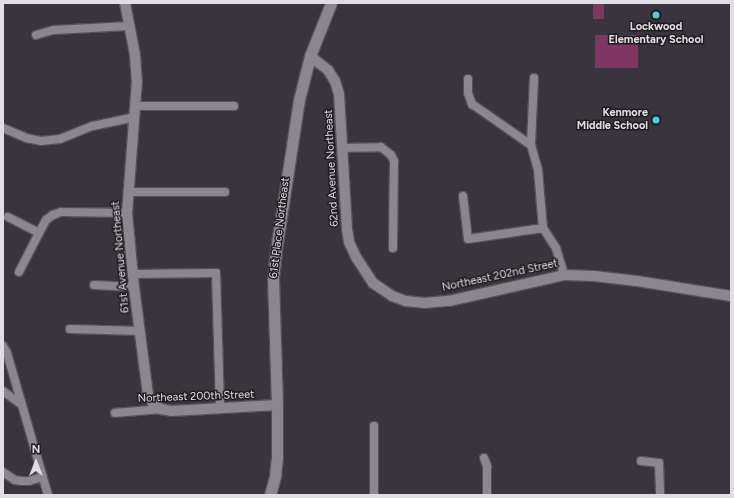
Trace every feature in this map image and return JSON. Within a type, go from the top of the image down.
[{"type":"main road","name":"61st Place Northeast","points":[[270,495],[275,476],[277,458],[278,405],[274,272],[299,100],[310,56],[331,3]]},
{"type":"street","name":"61st Avenue Northeast","points":[[126,3],[136,67],[135,117],[127,213],[134,287],[148,395],[153,403],[161,409]]},
{"type":"street","points":[[36,35],[54,30],[129,26]]},
{"type":"street","name":"62nd Avenue Northeast","points":[[310,56],[328,70],[335,81],[339,94],[349,242],[356,257],[373,283]]},
{"type":"street","points":[[534,78],[531,145],[538,170],[543,228],[556,248],[564,275]]},
{"type":"street","points":[[468,79],[468,93],[472,104],[531,145]]},
{"type":"street","points":[[135,106],[234,106]]},
{"type":"street","points":[[3,128],[26,138],[41,141],[60,139],[93,126],[135,117]]},
{"type":"street","points":[[342,148],[381,148],[391,155],[394,162],[393,248]]},
{"type":"street","points":[[128,192],[225,192]]},
{"type":"street","points":[[463,196],[468,239],[543,228]]},
{"type":"street","points":[[19,272],[46,220],[53,215],[61,212],[127,213]]},
{"type":"street","points":[[8,217],[39,233]]},
{"type":"street","points":[[133,274],[216,272],[220,409]]},
{"type":"street","name":"Northeast 202nd Street","points":[[373,283],[392,296],[406,301],[424,302],[449,300],[564,275],[615,278],[731,296]]},
{"type":"street","points":[[94,285],[134,287]]},
{"type":"street","points":[[70,329],[140,331]]},
{"type":"street","points":[[3,346],[12,369],[48,495]]},
{"type":"street","points":[[3,363],[12,369]]},
{"type":"street","points":[[3,391],[21,404]]},
{"type":"street","name":"Northeast 200th Street","points":[[115,413],[161,409],[171,411],[278,405]]},
{"type":"street","points":[[374,426],[374,495]]},
{"type":"street","points":[[484,458],[487,466],[488,495]]},
{"type":"street","points":[[641,461],[660,463],[660,495]]},
{"type":"street","points":[[3,472],[15,480],[22,481],[29,481],[42,477]]},
{"type":"shaded area","points":[[593,3],[604,3],[604,19],[593,19]]},
{"type":"shaded area","points":[[595,35],[638,35],[638,68],[595,68]]},
{"type":"place","name":"Lockwood Elementary School","points":[[656,15]]},
{"type":"place","name":"Kenmore Middle School","points":[[656,120]]}]
